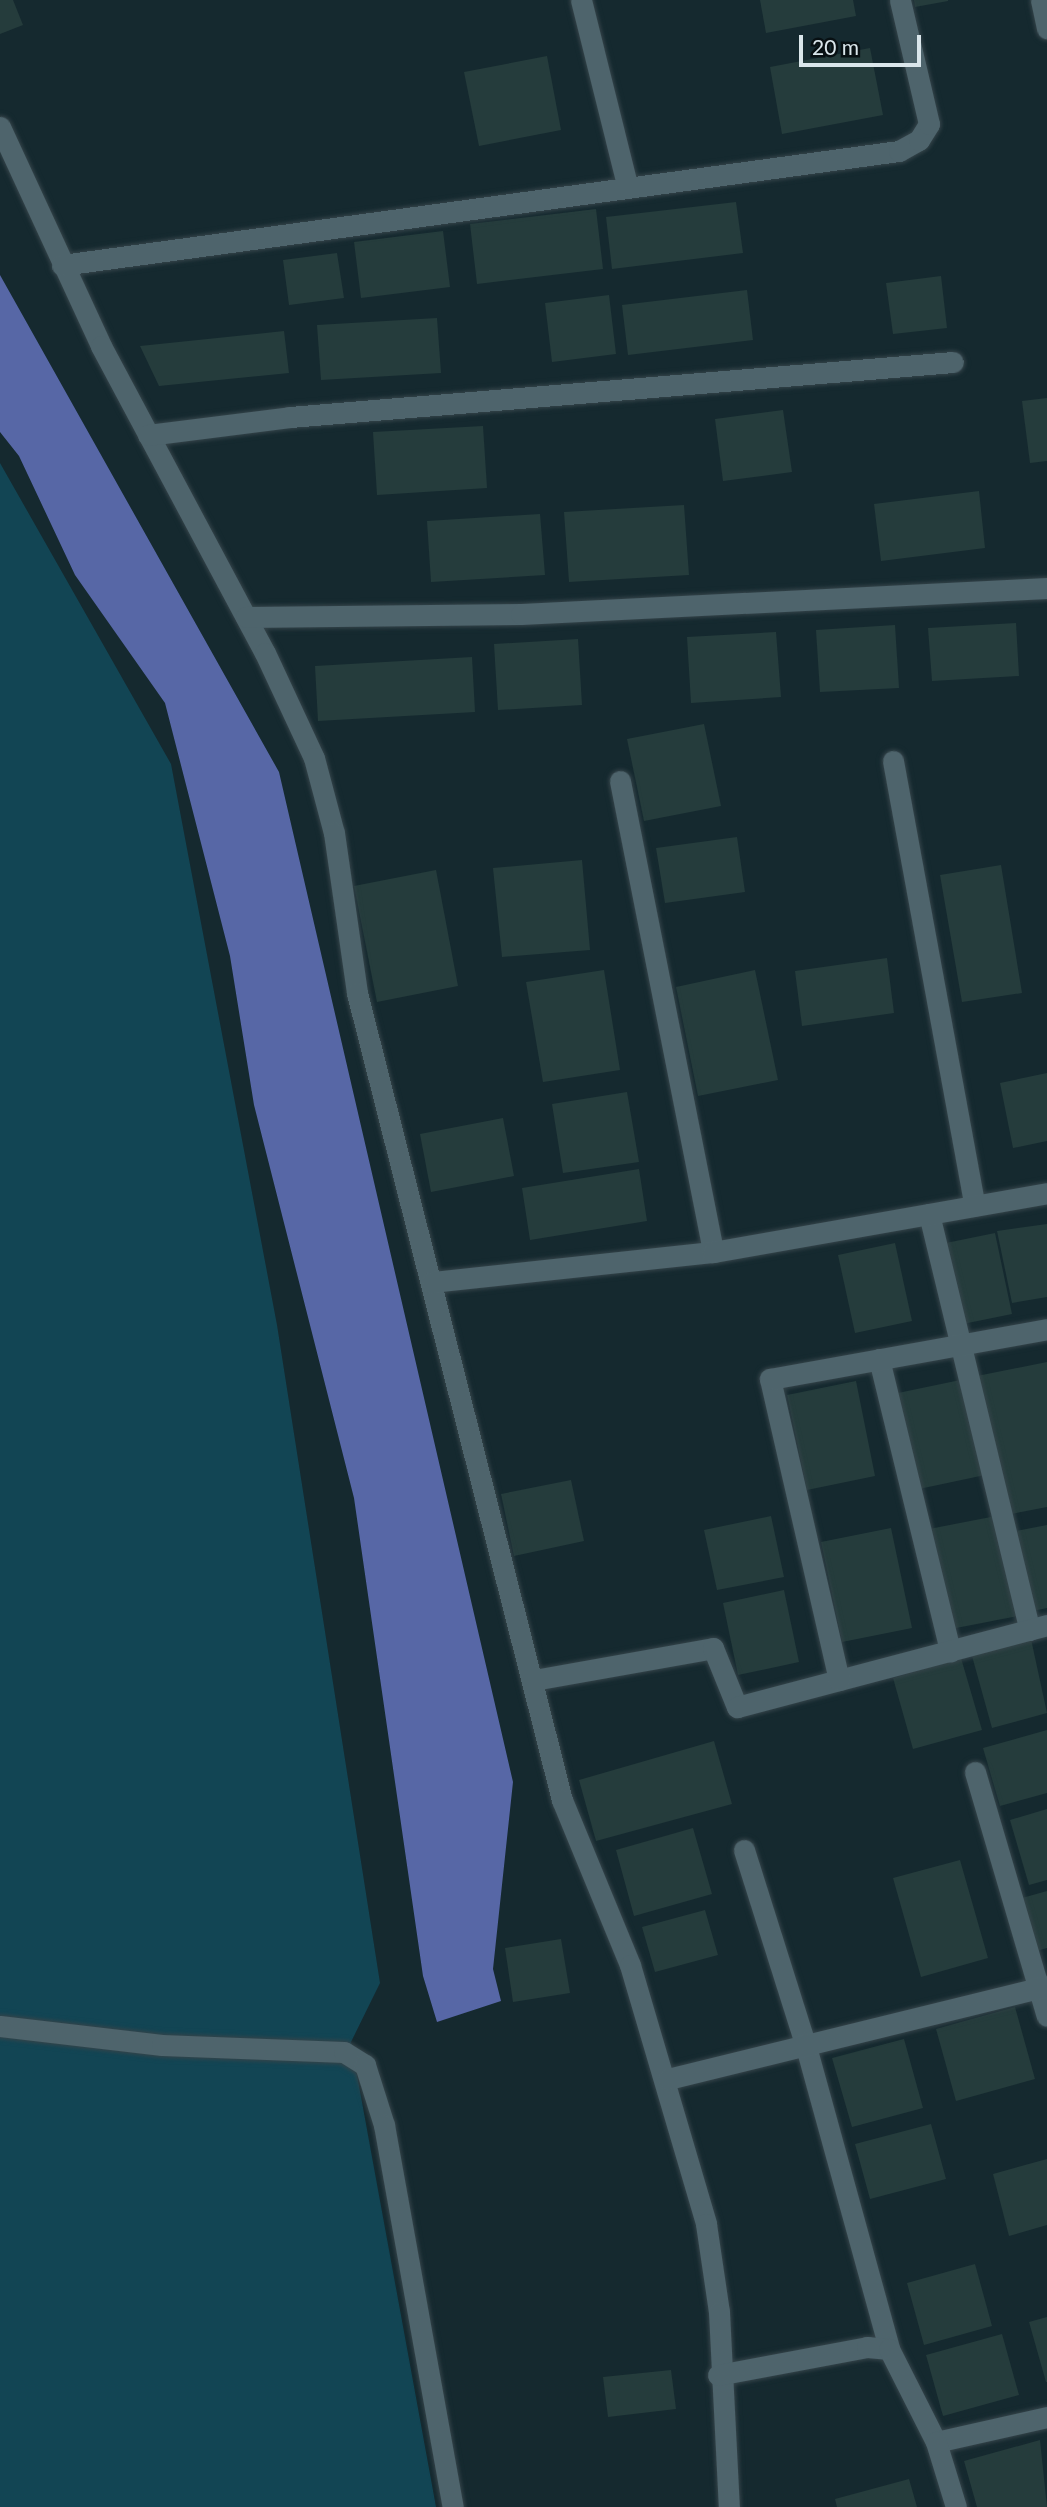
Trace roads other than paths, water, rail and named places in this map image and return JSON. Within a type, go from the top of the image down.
[{"type":"street","points":[[580,0],[627,185]]},
{"type":"street","points":[[62,265],[627,185],[899,151],[919,140],[929,124],[900,0]]},
{"type":"street","points":[[1041,0],[1047,28]]},
{"type":"street","points":[[0,127],[62,265],[148,435],[246,617],[314,758],[334,833],[357,993],[534,1680],[562,1800],[668,2079],[706,2224],[719,2312],[718,2375],[729,2507]]},
{"type":"street","points":[[148,435],[290,417],[953,362]]},
{"type":"street","points":[[246,617],[521,614],[1047,588]]},
{"type":"street","points":[[893,761],[975,1206]]},
{"type":"street","points":[[620,782],[713,1252]]},
{"type":"street","points":[[432,1282],[713,1252],[1047,1193]]},
{"type":"street","points":[[534,1680],[700,1647],[713,1648],[720,1659],[737,1707],[1038,1627],[960,1345],[929,1214]]},
{"type":"street","points":[[839,1680],[770,1379],[1047,1329]]},
{"type":"street","points":[[879,1359],[950,1651]]},
{"type":"street","points":[[975,1772],[1042,1988],[1047,2016]]},
{"type":"street","points":[[744,1850],[805,2043],[889,2348],[936,2442],[956,2507]]},
{"type":"street","points":[[668,2079],[805,2043],[1042,1988]]},
{"type":"street","points":[[0,2026],[162,2045],[345,2052],[365,2065],[384,2125],[453,2507]]},
{"type":"street","points":[[718,2375],[867,2347],[889,2348]]},
{"type":"street","points":[[936,2442],[1047,2417]]},
{"type":"water","points":[[0,275],[279,772],[513,1782],[493,1969],[501,2001],[437,2022],[423,1976],[354,1498],[254,1105],[230,956],[165,703],[75,575],[19,456],[0,432]]}]
